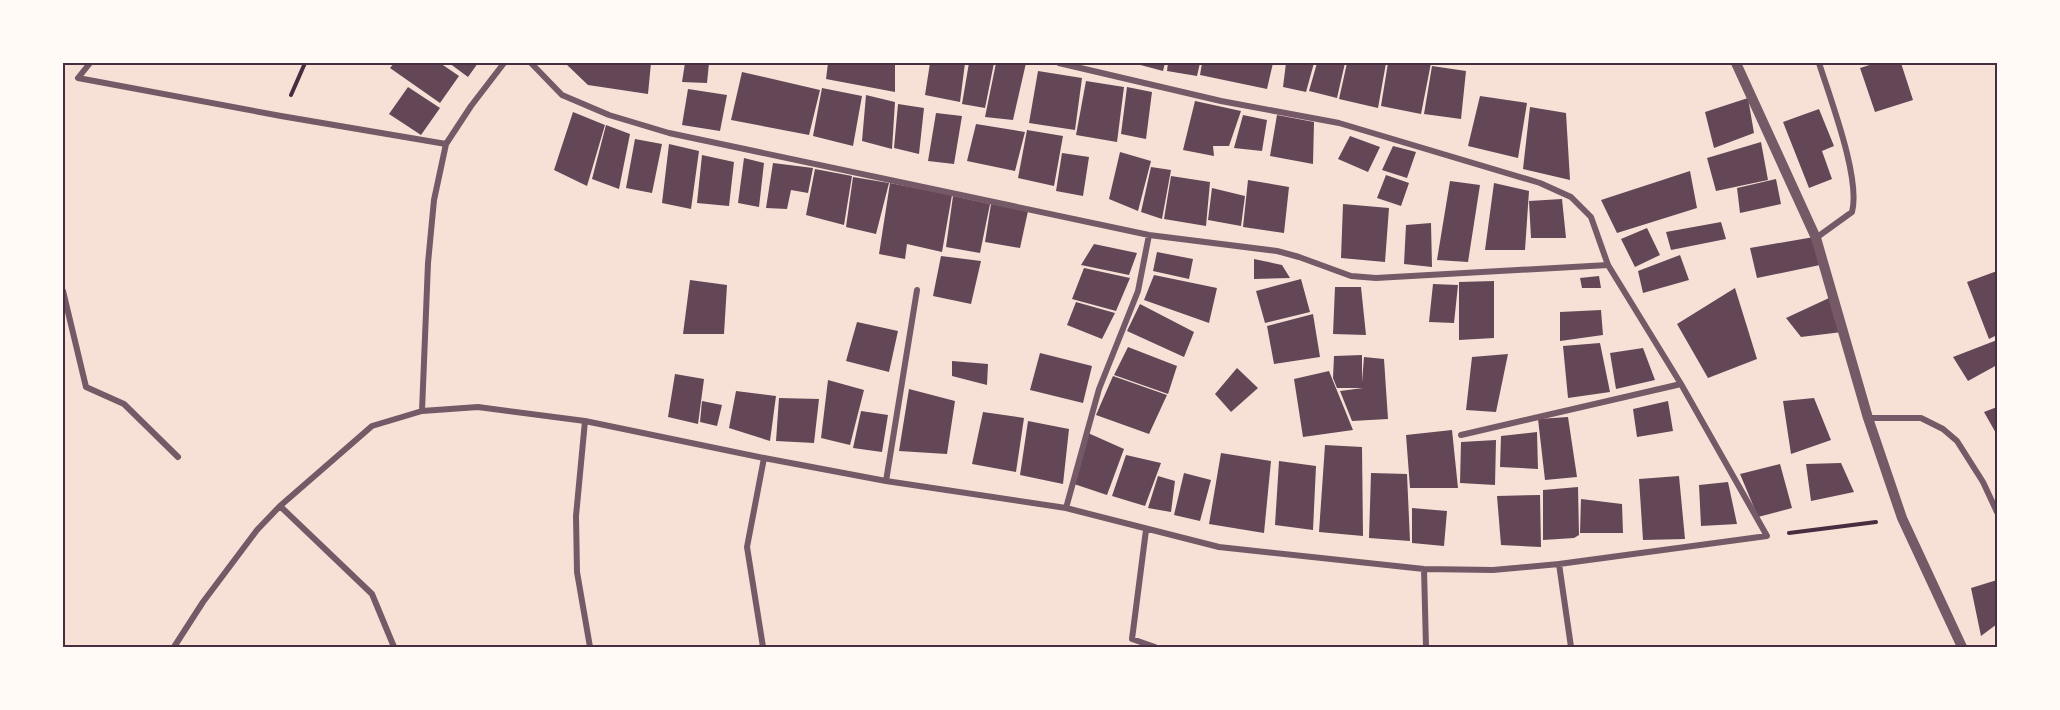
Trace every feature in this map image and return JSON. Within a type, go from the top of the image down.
[{"type":"street","points":[[90,63],[78,78],[446,144]]},
{"type":"street","points":[[422,411],[429,252],[434,200],[446,144],[504,63]]},
{"type":"street","points":[[531,63],[562,94],[609,115],[669,133],[1149,235],[1276,251],[1351,276],[1376,278],[1608,265]]},
{"type":"street","points":[[174,647],[203,602],[257,530],[280,506],[372,426],[422,411],[478,408],[585,421],[764,459],[886,481],[1066,508],[1219,547],[1424,569],[1493,570],[1559,564],[1767,536],[1681,384],[1608,265],[1591,217],[1571,197],[1540,183],[1339,123],[1221,101],[1059,63]]},
{"type":"street","points":[[1736,63],[1816,238],[1868,418],[1902,518],[1962,647]]},
{"type":"street","points":[[1816,238],[1851,212],[1854,199],[1851,170],[1819,63]]},
{"type":"street","points":[[1066,508],[1099,389],[1138,291],[1149,235]]},
{"type":"street","points":[[886,481],[917,290]]},
{"type":"street","points":[[63,291],[86,387],[124,404],[178,457]]},
{"type":"street","points":[[1461,435],[1681,384]]},
{"type":"street","points":[[1868,418],[1921,418],[1943,429],[1957,441],[1983,482],[1997,512]]},
{"type":"street","points":[[585,421],[576,516],[577,572],[590,647]]},
{"type":"street","points":[[764,459],[747,547],[764,647]]},
{"type":"street","points":[[280,506],[372,594],[394,647]]},
{"type":"street","points":[[1146,530],[1132,639],[1155,647]]},
{"type":"street","points":[[1559,564],[1571,647]]},
{"type":"street","points":[[1424,569],[1426,647]]},
{"type":"path","points":[[281,116],[305,63]]},
{"type":"path","points":[[1767,536],[1902,518]]},
{"type":"building","points":[[394,63],[440,63],[459,76],[440,103],[390,68]]},
{"type":"building","points":[[449,63],[478,63],[468,77]]},
{"type":"building","points":[[565,63],[651,63],[648,94],[588,85]]},
{"type":"building","points":[[685,63],[709,63],[707,83],[682,82]]},
{"type":"building","points":[[828,63],[895,63],[895,92],[826,79]]},
{"type":"building","points":[[930,63],[965,63],[960,102],[925,95]]},
{"type":"building","points":[[969,63],[994,63],[985,108],[962,104]]},
{"type":"building","points":[[996,63],[1026,63],[1013,120],[985,117]]},
{"type":"building","points":[[1133,63],[1165,63],[1163,71]]},
{"type":"building","points":[[1168,63],[1200,63],[1197,76],[1167,71]]},
{"type":"building","points":[[1202,63],[1273,63],[1267,89],[1200,75]]},
{"type":"building","points":[[1286,63],[1314,63],[1306,92],[1283,87]]},
{"type":"building","points":[[1317,63],[1345,63],[1337,98],[1309,91]]},
{"type":"building","points":[[1347,63],[1386,63],[1378,108],[1339,99]]},
{"type":"building","points":[[1388,63],[1431,63],[1421,114],[1381,106]]},
{"type":"building","points":[[1876,63],[1901,63],[1913,100],[1875,112],[1860,68]]},
{"type":"building","points":[[1432,66],[1466,71],[1461,119],[1424,114]]},
{"type":"building","points":[[1038,71],[1082,78],[1075,130],[1029,123]]},
{"type":"building","points":[[742,72],[820,90],[809,135],[731,120]]},
{"type":"building","points":[[1086,81],[1124,87],[1117,142],[1076,135]]},
{"type":"building","points":[[408,87],[440,108],[421,135],[389,114]]},
{"type":"building","points":[[1127,87],[1152,92],[1146,139],[1121,134]]},
{"type":"building","points":[[822,88],[862,96],[853,146],[813,136]]},
{"type":"building","points":[[688,89],[727,95],[720,131],[682,125]]},
{"type":"building","points":[[866,95],[895,102],[892,149],[862,141]]},
{"type":"building","points":[[1480,96],[1527,103],[1518,158],[1468,146]]},
{"type":"building","points":[[1748,98],[1754,133],[1714,148],[1705,112]]},
{"type":"building","points":[[1195,101],[1241,111],[1229,146],[1213,146],[1214,156],[1183,150]]},
{"type":"building","points":[[898,104],[924,108],[919,154],[894,148]]},
{"type":"building","points":[[1530,107],[1566,113],[1570,180],[1523,169]]},
{"type":"building","points":[[1819,109],[1834,146],[1822,151],[1832,179],[1809,188],[1783,122]]},
{"type":"building","points":[[573,112],[605,125],[587,186],[554,170]]},
{"type":"building","points":[[936,113],[962,116],[954,164],[928,161]]},
{"type":"building","points":[[1243,115],[1267,120],[1262,151],[1234,148]]},
{"type":"building","points":[[1277,115],[1314,122],[1313,164],[1270,156]]},
{"type":"building","points":[[976,124],[1025,132],[1015,171],[967,161]]},
{"type":"building","points":[[606,125],[630,134],[619,189],[592,179]]},
{"type":"building","points":[[1027,130],[1063,136],[1054,186],[1018,178]]},
{"type":"building","points":[[1350,136],[1380,147],[1368,172],[1338,159]]},
{"type":"building","points":[[635,139],[662,144],[652,193],[626,188]]},
{"type":"building","points":[[1761,142],[1768,180],[1716,191],[1707,158]]},
{"type":"building","points":[[669,144],[699,151],[691,209],[662,203]]},
{"type":"building","points":[[1393,146],[1416,152],[1407,178],[1382,170]]},
{"type":"building","points":[[1120,152],[1151,161],[1138,211],[1109,199]]},
{"type":"building","points":[[1062,153],[1089,157],[1083,196],[1056,191]]},
{"type":"building","points":[[702,155],[734,162],[729,206],[697,203]]},
{"type":"building","points":[[744,158],[764,163],[759,207],[738,203]]},
{"type":"building","points":[[773,163],[813,168],[808,193],[791,190],[787,209],[766,208]]},
{"type":"building","points":[[1151,167],[1171,170],[1162,219],[1141,212]]},
{"type":"building","points":[[815,169],[852,176],[844,225],[806,215]]},
{"type":"building","points":[[1690,171],[1697,208],[1617,233],[1601,200]]},
{"type":"building","points":[[1386,175],[1409,183],[1401,206],[1377,198]]},
{"type":"building","points":[[1171,176],[1210,182],[1206,226],[1164,219]]},
{"type":"building","points":[[853,177],[889,183],[876,234],[846,227]]},
{"type":"building","points":[[1776,179],[1781,204],[1740,213],[1737,188]]},
{"type":"building","points":[[1248,180],[1289,187],[1284,233],[1243,227]]},
{"type":"building","points":[[1450,181],[1480,185],[1468,262],[1437,260]]},
{"type":"building","points":[[890,183],[952,195],[942,252],[907,244],[905,259],[879,254]]},
{"type":"building","points":[[1494,183],[1529,191],[1525,250],[1485,250]]},
{"type":"building","points":[[1212,188],[1245,196],[1241,226],[1208,220]]},
{"type":"building","points":[[953,196],[990,204],[980,253],[946,247]]},
{"type":"building","points":[[1562,199],[1566,238],[1531,238],[1529,201]]},
{"type":"building","points":[[991,204],[1028,211],[1020,248],[985,242]]},
{"type":"building","points":[[1343,204],[1389,208],[1385,262],[1341,258]]},
{"type":"building","points":[[1721,222],[1726,239],[1671,250],[1666,232]]},
{"type":"building","points":[[1431,223],[1432,267],[1404,264],[1406,225]]},
{"type":"building","points":[[1647,228],[1660,255],[1635,267],[1621,239]]},
{"type":"building","points":[[1814,237],[1820,265],[1757,278],[1750,248]]},
{"type":"building","points":[[1094,244],[1137,253],[1129,275],[1081,265]]},
{"type":"building","points":[[1157,252],[1193,259],[1189,279],[1153,271]]},
{"type":"building","points":[[1680,255],[1689,280],[1643,293],[1638,271]]},
{"type":"building","points":[[941,256],[981,261],[971,304],[933,296]]},
{"type":"building","points":[[1254,259],[1282,265],[1290,278],[1254,279]]},
{"type":"building","points":[[1084,268],[1130,278],[1116,311],[1072,299]]},
{"type":"building","points":[[1997,271],[1997,335],[1989,339],[1967,282]]},
{"type":"building","points":[[1154,275],[1217,288],[1209,323],[1144,300]]},
{"type":"building","points":[[1599,276],[1601,288],[1582,288],[1580,278]]},
{"type":"building","points":[[1301,279],[1310,312],[1265,323],[1256,291]]},
{"type":"building","points":[[690,280],[727,285],[724,334],[683,334]]},
{"type":"building","points":[[1494,281],[1494,338],[1459,340],[1459,282]]},
{"type":"building","points":[[1433,284],[1458,285],[1454,323],[1429,322]]},
{"type":"building","points":[[1335,287],[1361,287],[1366,335],[1333,334]]},
{"type":"building","points":[[1735,288],[1757,359],[1708,378],[1677,324]]},
{"type":"building","points":[[1829,298],[1842,332],[1801,337],[1786,318]]},
{"type":"building","points":[[1076,302],[1115,313],[1102,339],[1067,325]]},
{"type":"building","points":[[1140,304],[1194,332],[1184,357],[1127,331]]},
{"type":"building","points":[[1601,310],[1603,335],[1560,341],[1560,312]]},
{"type":"building","points":[[1313,314],[1320,357],[1274,364],[1267,326]]},
{"type":"building","points":[[857,322],[898,331],[889,372],[846,361]]},
{"type":"building","points":[[1997,340],[1997,365],[1968,381],[1953,357]]},
{"type":"building","points":[[1600,343],[1610,392],[1568,398],[1563,346]]},
{"type":"building","points":[[1128,347],[1177,366],[1168,394],[1114,375]]},
{"type":"building","points":[[1643,348],[1655,380],[1616,389],[1610,353]]},
{"type":"building","points":[[1040,353],[1092,366],[1083,403],[1030,390]]},
{"type":"building","points":[[1508,354],[1496,412],[1466,410],[1472,357]]},
{"type":"building","points":[[1362,355],[1362,382],[1364,357],[1384,359],[1388,419],[1352,421],[1340,391],[1363,388],[1337,388],[1333,378],[1334,356]]},
{"type":"building","points":[[952,361],[988,364],[987,385],[952,376]]},
{"type":"building","points":[[1237,368],[1258,388],[1231,412],[1215,394]]},
{"type":"building","points":[[1329,371],[1353,430],[1303,437],[1294,379]]},
{"type":"building","points":[[675,374],[704,379],[698,424],[668,417]]},
{"type":"building","points":[[1113,376],[1167,395],[1149,434],[1096,415]]},
{"type":"building","points":[[828,380],[864,390],[850,445],[821,438]]},
{"type":"building","points":[[909,389],[955,401],[947,454],[899,451]]},
{"type":"building","points":[[736,391],[776,396],[770,441],[729,428]]},
{"type":"building","points":[[779,398],[819,399],[814,443],[776,441]]},
{"type":"building","points":[[1814,398],[1831,440],[1791,454],[1783,401]]},
{"type":"building","points":[[702,401],[722,405],[717,426],[700,422]]},
{"type":"building","points":[[1668,401],[1673,431],[1637,437],[1633,409]]},
{"type":"building","points":[[1997,407],[1997,435],[1984,412]]},
{"type":"building","points":[[861,411],[888,415],[882,452],[853,448]]},
{"type":"building","points":[[983,412],[1024,418],[1016,472],[972,464]]},
{"type":"building","points":[[1568,417],[1577,477],[1545,480],[1538,419]]},
{"type":"building","points":[[1028,421],[1069,429],[1063,484],[1020,475]]},
{"type":"building","points":[[1452,430],[1458,488],[1410,488],[1406,435]]},
{"type":"building","points":[[1537,432],[1538,469],[1500,467],[1501,436]]},
{"type":"building","points":[[1088,433],[1124,449],[1107,495],[1074,484]]},
{"type":"building","points":[[1496,440],[1495,485],[1460,483],[1461,442]]},
{"type":"building","points":[[1325,445],[1362,447],[1363,536],[1319,532]]},
{"type":"building","points":[[1221,453],[1271,461],[1264,533],[1209,524]]},
{"type":"building","points":[[1126,455],[1161,463],[1145,506],[1112,496]]},
{"type":"building","points":[[1279,461],[1316,466],[1313,530],[1275,525]]},
{"type":"building","points":[[1841,463],[1854,492],[1811,501],[1806,464]]},
{"type":"building","points":[[1780,464],[1792,508],[1758,517],[1740,474]]},
{"type":"building","points":[[1184,473],[1211,480],[1200,521],[1174,515]]},
{"type":"building","points":[[1371,473],[1407,474],[1410,541],[1369,538]]},
{"type":"building","points":[[1158,476],[1175,481],[1171,512],[1148,508]]},
{"type":"building","points":[[1679,476],[1685,539],[1643,540],[1639,479]]},
{"type":"building","points":[[1728,482],[1737,524],[1701,526],[1699,485]]},
{"type":"building","points":[[1578,487],[1579,535],[1574,538],[1543,540],[1543,490]]},
{"type":"building","points":[[1540,495],[1541,547],[1501,545],[1497,496]]},
{"type":"building","points":[[1581,499],[1622,504],[1623,533],[1580,533]]},
{"type":"building","points":[[1412,508],[1447,511],[1444,546],[1412,543]]},
{"type":"building","points":[[1997,580],[1997,624],[1981,636],[1971,588]]}]
